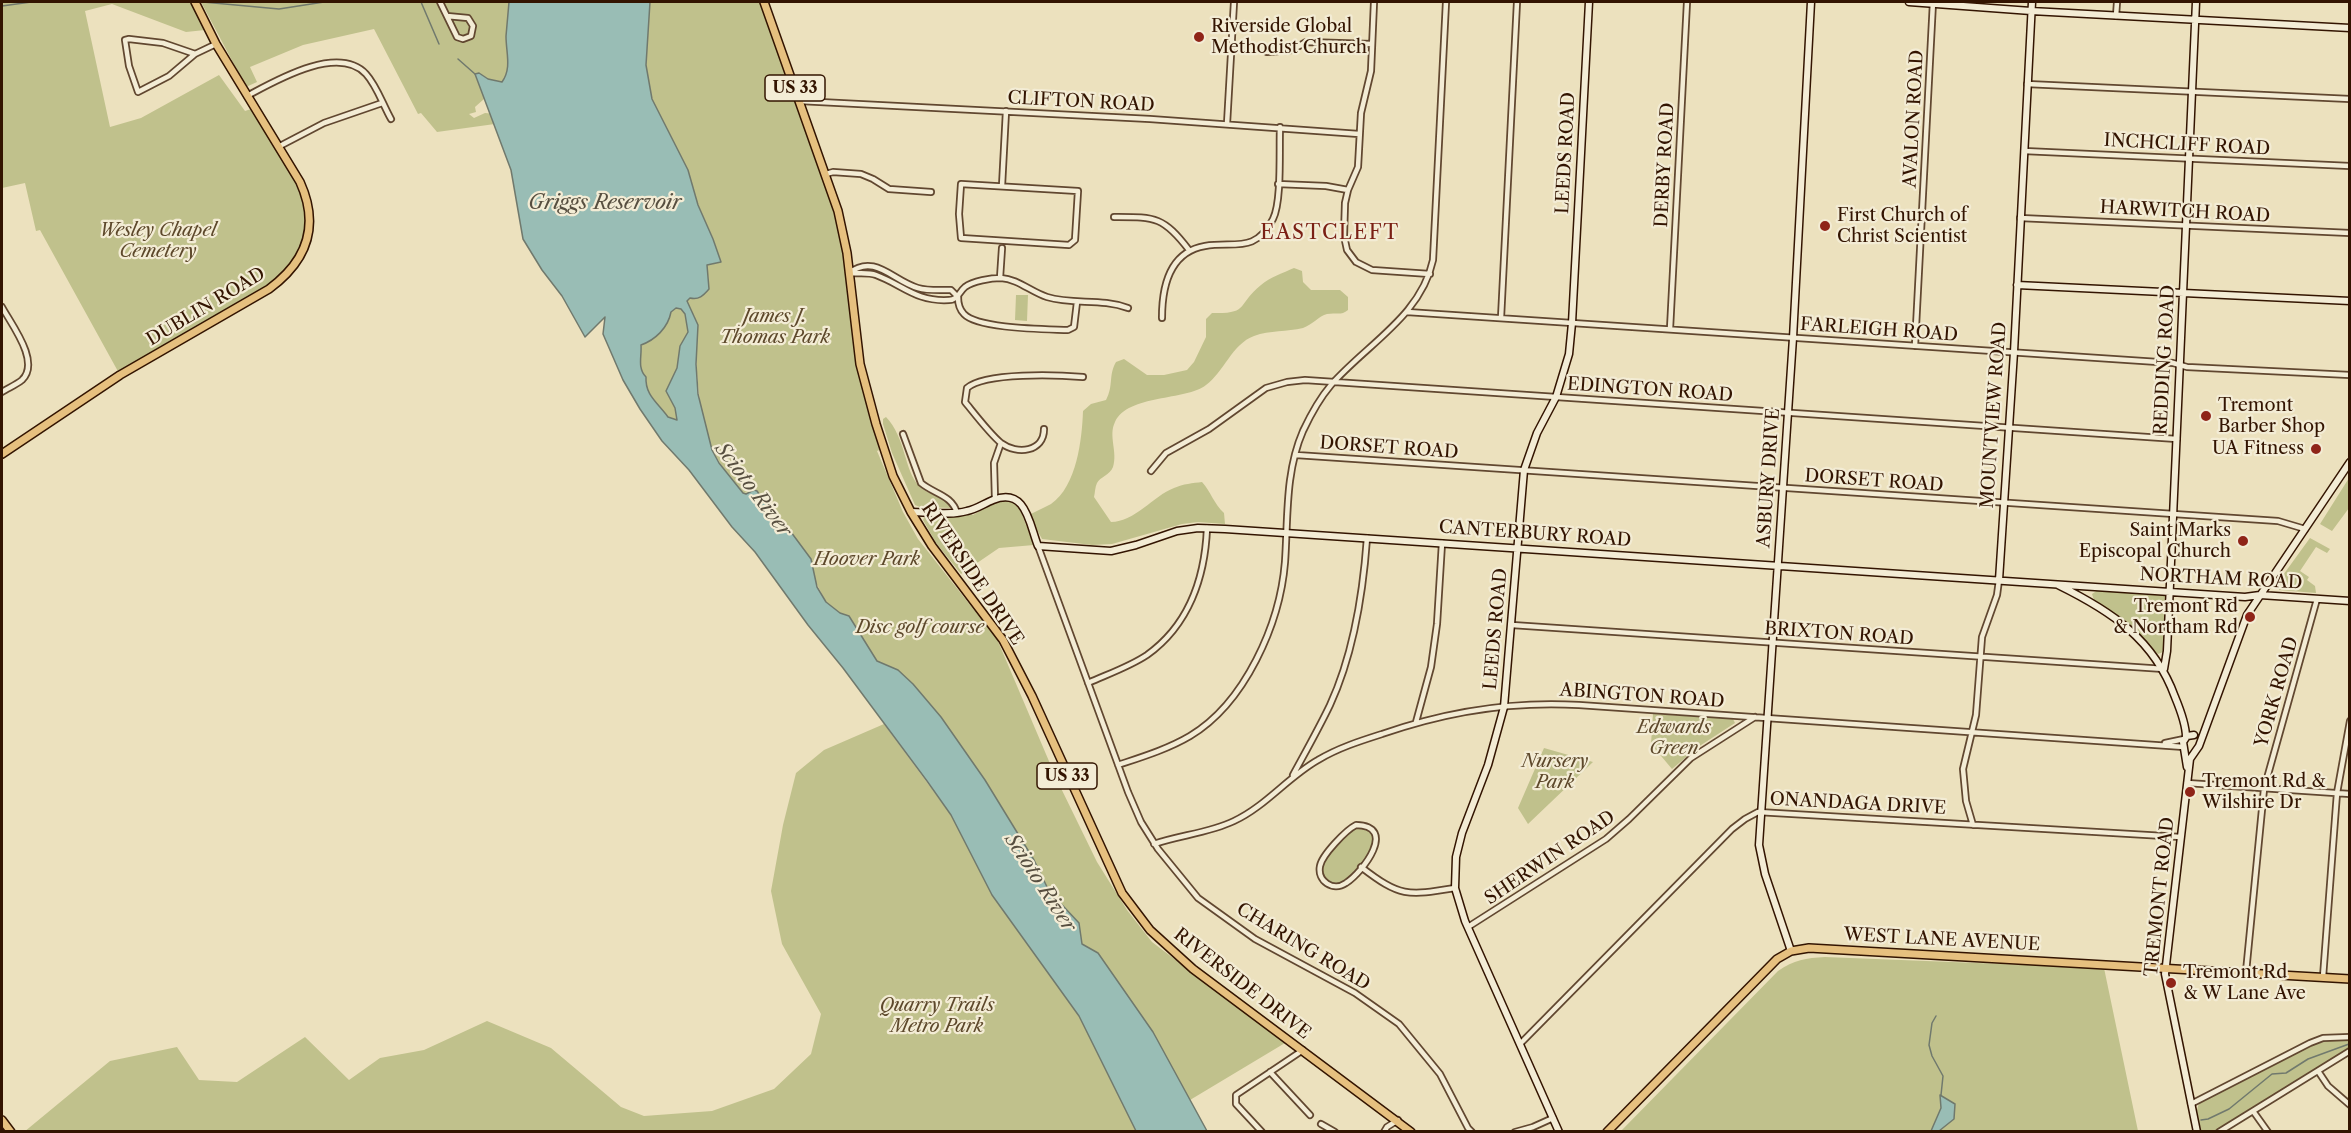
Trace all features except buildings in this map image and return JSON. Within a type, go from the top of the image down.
[{"type":"main road","name":"DUBLIN ROAD","points":[[2,454],[120,375],[268,289],[289,272],[297,262],[306,242],[310,213],[300,182],[216,44],[195,2]]},
{"type":"main road","name":"RIVERSIDE DRIVE","points":[[764,2],[826,174],[843,234],[856,341],[864,381],[893,476],[910,512],[932,546],[1003,640],[1032,696],[1111,871],[1133,910],[1150,930],[1187,964],[1411,1131]]},
{"type":"main road","name":"WEST LANE AVENUE","points":[[1607,1131],[1763,971],[1776,959],[1791,951],[1827,948],[2349,979]]},
{"type":"main road","points":[[2,1120],[11,1131]]},
{"type":"street","points":[[440,2],[457,37],[463,39],[471,36],[473,26],[468,18],[447,16]]},
{"type":"street","points":[[1227,124],[1234,2]]},
{"type":"street","points":[[1374,2],[1371,70],[1361,113],[1358,167],[1348,190],[1344,236],[1347,250],[1356,262],[1372,270],[1430,274]]},
{"type":"street","points":[[1118,765],[1189,736],[1222,710],[1239,689],[1272,623],[1283,579],[1290,483],[1303,432],[1325,392],[1415,304],[1430,274],[1433,260],[1446,2]]},
{"type":"street","points":[[1501,318],[1517,2]]},
{"type":"street","name":"LEEDS ROAD","points":[[1559,1131],[1468,927],[1455,888],[1458,847],[1485,775],[1504,707],[1524,470],[1537,433],[1556,397],[1569,354],[1589,2]]},
{"type":"street","name":"DERBY ROAD","points":[[1670,329],[1687,2]]},
{"type":"street","name":"ASBURY DRIVE","points":[[1791,951],[1760,855],[1793,338],[1811,2]]},
{"type":"street","points":[[1909,2],[2349,28]]},
{"type":"street","name":"AVALON ROAD","points":[[1915,346],[1933,2]]},
{"type":"street","name":"MOUNTVIEW ROAD","points":[[1973,825],[1963,782],[1964,763],[1974,732],[1983,629],[1993,606],[1999,580],[2014,352],[2032,2]]},
{"type":"street","points":[[2116,16],[2117,2]]},
{"type":"street","name":"REDDING ROAD","points":[[2188,770],[2189,740],[2164,669],[2174,514],[2196,2]]},
{"type":"street","points":[[195,54],[163,43],[126,39],[125,43],[136,92],[169,76],[195,54],[216,44]]},
{"type":"street","points":[[1267,52],[1292,50],[1306,42],[1372,44]]},
{"type":"street","points":[[247,96],[304,68],[347,63],[360,69],[369,77],[391,119]]},
{"type":"street","points":[[2027,84],[2349,99]]},
{"type":"street","name":"CLIFTON ROAD","points":[[800,101],[1280,127],[1359,134]]},
{"type":"street","points":[[278,147],[324,123],[382,103]]},
{"type":"street","points":[[1002,186],[1006,111]]},
{"type":"street","points":[[1162,318],[1166,280],[1175,263],[1189,250],[1207,245],[1234,246],[1251,242],[1265,232],[1274,217],[1280,127]]},
{"type":"street","name":"INCHCLIFF ROAD","points":[[2024,151],[2349,166]]},
{"type":"street","points":[[826,174],[832,172],[861,174],[889,189],[931,192]]},
{"type":"street","points":[[961,184],[1002,186],[1078,191],[1076,236],[1072,243],[1069,245],[1002,242],[960,237],[961,184]]},
{"type":"street","points":[[1278,184],[1326,186],[1348,190]]},
{"type":"street","points":[[1114,217],[1144,217],[1160,221],[1174,230],[1189,250]]},
{"type":"street","name":"HARWITCH ROAD","points":[[2020,218],[2349,233]]},
{"type":"street","points":[[1000,278],[1002,248]]},
{"type":"street","points":[[849,273],[859,266],[875,266],[916,288],[951,290],[958,297]]},
{"type":"street","points":[[849,273],[880,276],[906,291],[927,298],[951,301],[958,297]]},
{"type":"street","points":[[1077,302],[1074,327],[1068,330],[995,325],[970,319],[958,306],[958,297],[963,288],[972,283],[1000,278],[1018,283],[1047,297],[1077,302],[1114,303],[1128,308]]},
{"type":"street","points":[[2017,285],[2349,301]]},
{"type":"street","points":[[2,307],[3,315],[26,351],[29,360],[28,369],[21,380],[2,392]]},
{"type":"street","name":"FARLEIGH ROAD","points":[[1407,312],[2173,363],[2187,367],[2349,375]]},
{"type":"street","points":[[1044,429],[1041,442],[1034,448],[1021,450],[1001,443],[965,402],[965,392],[970,385],[1024,375],[1083,376]]},
{"type":"street","name":"EDINGTON ROAD","points":[[1151,471],[1166,453],[1209,429],[1266,388],[1296,381],[2177,439]]},
{"type":"street","points":[[903,434],[921,483],[949,498],[957,513]]},
{"type":"street","points":[[995,499],[994,463],[1001,443]]},
{"type":"street","name":"DORSET ROAD","points":[[1296,455],[2278,521],[2305,529]]},
{"type":"street","points":[[2189,740],[2208,720],[2240,630],[2260,595],[2349,462]]},
{"type":"street","points":[[910,512],[970,511],[995,499],[1008,496],[1021,503],[1038,546]]},
{"type":"street","points":[[1088,682],[1117,671],[1148,654],[1173,631],[1186,612],[1200,580],[1205,559],[1207,528]]},
{"type":"street","name":"CANTERBURY ROAD","points":[[1038,546],[1111,550],[1136,545],[1177,531],[1207,528],[2054,584],[2118,620],[2143,643],[2164,669]]},
{"type":"street","points":[[1292,777],[1331,703],[1347,658],[1361,599],[1367,538]]},
{"type":"street","points":[[1416,722],[1431,667],[1437,624],[1442,543]]},
{"type":"street","name":"CHARING ROAD","points":[[1038,546],[1118,765],[1141,822],[1154,844],[1198,898],[1255,939],[1355,993],[1400,1024],[1440,1074],[1468,1128],[1472,1131]]},
{"type":"street","name":"NORTHAM ROAD","points":[[2054,584],[2245,597],[2260,595],[2349,601]]},
{"type":"street","name":"YORK ROAD","points":[[2246,972],[2264,789],[2317,599]]},
{"type":"street","name":"BRIXTON ROAD","points":[[1512,626],[2164,669]]},
{"type":"street","name":"ABINGTON ROAD","points":[[1154,844],[1233,822],[1263,803],[1292,777],[1342,747],[1416,722],[1504,707],[1558,704],[2160,744],[2189,740]]},
{"type":"street","name":"SHERWIN ROAD","points":[[1468,927],[1606,839],[1691,758],[1755,717]]},
{"type":"street","points":[[2323,977],[2337,793],[2349,721]]},
{"type":"street","points":[[2189,740],[2194,751]]},
{"type":"street","points":[[2188,770],[2194,751],[2199,746],[2189,740]]},
{"type":"street","name":"TREMONT ROAD","points":[[2188,770],[2165,968],[2166,983],[2197,1131]]},
{"type":"street","points":[[2187,783],[2349,794]]},
{"type":"street","name":"ONANDAGA DRIVE","points":[[1520,1044],[1732,829],[1745,819],[1761,812],[2181,837]]},
{"type":"street","points":[[1356,825],[1364,825],[1376,836],[1373,852],[1361,867],[1347,883],[1340,886],[1325,883],[1320,876],[1321,861],[1348,829],[1356,825]]},
{"type":"street","points":[[1361,867],[1384,885],[1400,892],[1416,893],[1455,888]]},
{"type":"street","points":[[2191,1104],[2310,1042],[2334,1037],[2349,1037]]},
{"type":"street","points":[[1262,1131],[1236,1104],[1234,1098],[1303,1050]]},
{"type":"street","points":[[2219,1131],[2349,1051]]},
{"type":"street","points":[[2318,1071],[2328,1086],[2349,1105]]},
{"type":"street","points":[[1269,1072],[1310,1115]]},
{"type":"street","points":[[2253,1111],[2268,1131]]},
{"type":"street","points":[[1515,1131],[1533,1127],[1553,1118]]},
{"type":"street","points":[[1385,1129],[1398,1120]]},
{"type":"street","points":[[1321,1124],[1335,1131]]},
{"type":"green space","name":"Wesley Chapel Cemetery","points":[[2,2],[191,2],[205,30],[186,32],[112,4],[85,11],[110,127],[141,118],[219,75],[245,111],[254,108],[307,198],[306,242],[284,276],[120,375],[40,230],[36,231],[25,183],[2,188]]},
{"type":"green space","points":[[201,2],[509,2],[507,75],[502,82],[488,79],[479,73],[484,99],[475,107],[476,112],[469,114],[474,118],[485,113],[496,114],[502,123],[437,132],[421,113],[418,114],[374,29],[303,45],[250,67],[257,82],[246,87]]},
{"type":"green space","points":[[650,2],[764,2],[838,211],[856,341],[884,448],[877,451],[903,512],[918,539],[997,639],[1057,780],[1097,862],[1127,910],[1152,942],[1285,1043],[1190,1100],[1098,953],[1082,944],[1079,923],[1049,891],[1034,860],[985,780],[941,717],[898,670],[877,661],[849,616],[840,613],[826,602],[788,528],[777,520],[757,491],[743,493],[725,471],[712,448],[706,431],[699,392],[695,317],[687,301],[709,285],[707,265],[721,262],[698,205],[688,170],[652,99],[646,65]]},
{"type":"green space","points":[[1294,268],[1302,271],[1303,282],[1311,290],[1340,290],[1348,297],[1348,310],[1343,313],[1324,315],[1303,328],[1254,336],[1240,345],[1206,385],[1185,394],[1144,402],[1122,413],[1113,427],[1113,467],[1098,481],[1096,486],[1094,497],[1111,522],[1128,518],[1174,488],[1202,482],[1224,513],[1225,524],[1198,522],[1182,524],[1112,544],[1092,545],[1042,539],[1029,515],[1051,504],[1067,486],[1079,448],[1083,411],[1091,404],[1106,400],[1116,362],[1124,359],[1147,375],[1164,375],[1187,370],[1194,362],[1206,337],[1206,319],[1212,313],[1238,310],[1265,282]]},
{"type":"green space","points":[[1016,295],[1028,295],[1027,321],[1015,320]]},
{"type":"green space","points":[[676,308],[681,309],[685,314],[688,332],[680,346],[677,368],[666,391],[675,408],[678,420],[668,418],[652,399],[647,389],[641,362],[641,345],[656,334]]},
{"type":"green space","points":[[886,417],[893,425],[910,471],[919,486],[947,502],[951,508],[915,505],[892,453],[883,424],[883,419]]},
{"type":"green space","points":[[2349,478],[2349,508],[2332,531],[2320,524]]},
{"type":"green space","points":[[1009,500],[1019,507],[1034,545],[999,548],[961,574],[936,543],[923,520],[926,514],[973,515],[998,501]]},
{"type":"green space","points":[[2310,538],[2330,549],[2327,553],[2316,547],[2300,571],[2309,577],[2307,580],[2315,586],[2316,593],[2279,590],[2278,582]]},
{"type":"green space","points":[[2098,590],[2166,595],[2163,652],[2158,654],[2154,651],[2127,623],[2094,600],[2092,594]]},
{"type":"green space","name":"Edwards Green","points":[[1653,714],[1733,719],[1735,723],[1698,747],[1672,769],[1651,744]]},
{"type":"green space","name":"Quarry Trails Metro Park","points":[[884,724],[951,815],[992,895],[1079,1016],[1136,1131],[24,1132],[110,1061],[177,1047],[199,1080],[237,1082],[305,1037],[349,1080],[380,1058],[424,1050],[487,1021],[551,1048],[621,1107],[644,1116],[712,1111],[774,1089],[811,1054],[821,1014],[782,944],[771,891],[783,825],[796,773],[824,750]]},
{"type":"green space","name":"Nursery Park","points":[[1544,748],[1593,762],[1528,824],[1518,808]]},
{"type":"green space","points":[[1358,827],[1368,831],[1373,837],[1370,852],[1345,881],[1331,883],[1327,881],[1322,874],[1325,859],[1344,837]]},
{"type":"green space","points":[[1825,957],[2104,968],[2138,1131],[1620,1132],[1778,971],[1800,960]]},
{"type":"green space","points":[[2344,1039],[2349,1041],[2349,1049],[2214,1131],[2201,1131],[2197,1110],[2199,1103],[2289,1054],[2308,1046]]},
{"type":"water","points":[[509,2],[650,2],[646,65],[652,99],[688,170],[698,205],[721,262],[707,265],[709,289],[705,294],[687,301],[698,325],[696,364],[698,394],[712,450],[719,463],[743,493],[757,491],[777,520],[788,528],[811,559],[817,587],[826,602],[840,613],[849,616],[877,661],[898,670],[941,717],[985,780],[1034,860],[1049,891],[1079,923],[1082,944],[1098,953],[1153,1032],[1207,1131],[1136,1131],[1079,1016],[992,895],[951,815],[755,552],[732,527],[689,470],[662,441],[623,380],[603,334],[605,317],[585,337],[562,296],[542,270],[523,239],[511,170],[475,74],[479,73],[488,79],[502,82],[505,77],[508,66],[506,36]],"holes":[[[676,308],[681,309],[685,314],[688,332],[680,346],[677,368],[666,391],[675,408],[677,420],[668,417],[647,389],[646,377],[641,366],[641,345],[660,333],[671,312]]]},
{"type":"water","points":[[1940,1095],[1955,1104],[1954,1119],[1939,1131],[1931,1131],[1941,1108]]},
{"type":"waterway","points":[[2,6],[31,2]]},
{"type":"waterway","points":[[203,2],[279,9],[324,2]]},
{"type":"waterway","points":[[421,2],[439,44]]},
{"type":"waterway","points":[[458,59],[475,74]]},
{"type":"waterway","points":[[1936,1016],[1932,1023],[1929,1045],[1943,1076],[1941,1095]]},
{"type":"waterway","points":[[2201,1120],[2229,1109],[2272,1074],[2286,1073],[2308,1059],[2349,1044]]},
{"type":"place","name":"Riverside Global Methodist Church","points":[[1199,37]]},
{"type":"place","name":"First Church of Christ Scientist","points":[[1825,226]]},
{"type":"place","name":"Tremont Barber Shop","points":[[2206,416]]},
{"type":"place","name":"UA Fitness","points":[[2316,449]]},
{"type":"place","name":"Saint Marks Episcopal Church","points":[[2243,541]]},
{"type":"place","name":"Tremont Rd & Northam Rd","points":[[2250,617]]},
{"type":"place","name":"Tremont Rd & Wilshire Dr","points":[[2190,792]]},
{"type":"place","name":"Tremont Rd & W Lane Ave","points":[[2171,983]]},
{"type":"district","name":"EASTCLEFT","points":[[1330,233]]},
{"type":"water label","name":"Griggs Reservoir","points":[[605,203]]},
{"type":"water label","name":"Scioto River","points":[[753,490]]},
{"type":"water label","name":"Scioto River","points":[[1040,883]]},
{"type":"park label","name":"James J. Thomas Park","points":[[775,327]]},
{"type":"park label","name":"Hoover Park","points":[[867,560]]},
{"type":"park label","name":"Disc golf course","points":[[920,628]]}]
